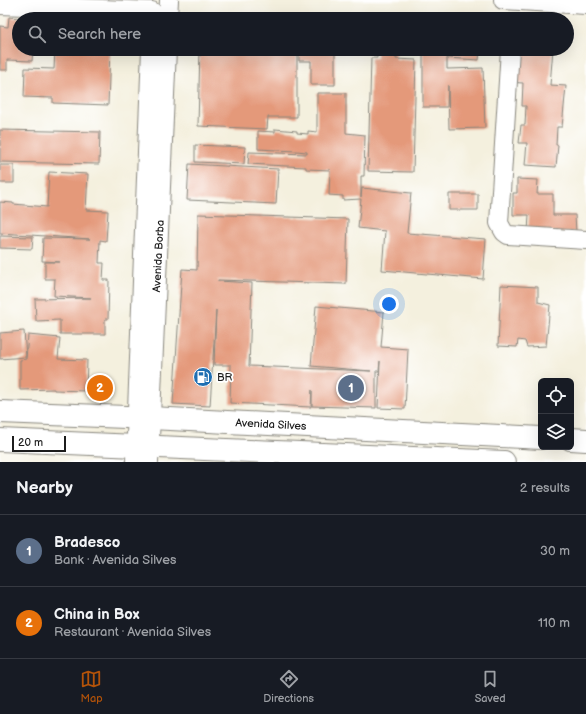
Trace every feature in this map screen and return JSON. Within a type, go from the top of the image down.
[{"type":"main road","name":"Avenida Silves","points":[[0,412],[538,438]]},
{"type":"main road","points":[[574,439],[586,440]]},
{"type":"main road","points":[[0,440],[142,455],[504,462]]},
{"type":"street","points":[[168,12],[169,0]]},
{"type":"street","points":[[504,0],[586,5]]},
{"type":"street","points":[[0,5],[153,10]]},
{"type":"street","name":"Avenida Borba","points":[[142,455],[151,56]]},
{"type":"street","name":"Avenida Borba","points":[[143,418],[167,56]]},
{"type":"street","points":[[510,56],[499,223],[504,232],[508,235],[586,240]]},
{"type":"building","points":[[9,17],[12,17],[12,56],[32,56],[32,61],[7,60],[7,70],[0,70],[0,26],[8,27]]},
{"type":"building","points":[[55,56],[110,56],[108,105],[53,103],[53,98],[24,97],[25,68],[54,69]]},
{"type":"building","points":[[200,56],[297,56],[297,117],[268,117],[267,129],[198,126]]},
{"type":"building","points":[[299,56],[335,56],[335,85],[311,85],[311,61],[299,61]]},
{"type":"building","points":[[377,56],[396,56],[396,59],[416,60],[413,172],[368,171],[371,58],[377,58]]},
{"type":"building","points":[[423,56],[479,56],[479,60],[447,58],[447,69],[483,68],[485,128],[449,129],[448,85],[447,107],[423,107]]},
{"type":"building","points":[[509,56],[552,56],[550,85],[566,86],[562,127],[557,127],[556,145],[558,145],[556,167],[525,165],[527,143],[519,143],[521,125],[525,125],[526,106],[522,106],[523,83],[507,82]]},
{"type":"building","points":[[317,93],[346,93],[346,133],[365,135],[364,176],[361,176],[361,197],[362,188],[411,193],[407,233],[486,239],[483,279],[382,270],[385,231],[358,228],[361,199],[343,200],[343,196],[329,195],[330,170],[306,169],[306,167],[248,164],[249,152],[307,154],[307,152],[258,149],[258,131],[275,132],[275,129],[297,131],[297,133],[308,134],[308,131],[317,132]]},
{"type":"building","points":[[0,130],[100,132],[99,164],[0,162]]},
{"type":"building","points":[[195,145],[245,147],[244,164],[195,162]]},
{"type":"building","points":[[189,164],[278,169],[276,204],[187,200]]},
{"type":"building","points":[[0,165],[14,165],[14,183],[0,183]]},
{"type":"building","points":[[49,172],[88,174],[86,210],[108,211],[106,241],[100,240],[99,263],[104,263],[103,280],[109,280],[108,319],[105,319],[105,334],[60,334],[60,320],[36,321],[35,299],[91,298],[54,296],[55,279],[45,279],[45,262],[60,262],[42,261],[43,238],[90,239],[0,233],[0,202],[47,207]]},
{"type":"building","points":[[517,179],[538,180],[537,194],[553,194],[553,215],[575,215],[576,232],[528,232],[529,215],[513,215],[513,193],[517,193]]},
{"type":"building","points":[[449,194],[478,194],[478,210],[449,210]]},
{"type":"building","points":[[198,214],[348,219],[346,284],[218,281],[252,283],[249,366],[371,371],[311,366],[316,306],[384,312],[381,347],[408,349],[405,409],[378,408],[380,361],[379,371],[376,371],[376,408],[312,406],[312,390],[311,407],[230,403],[231,365],[214,365],[216,310],[210,406],[173,404],[182,269],[197,270]]},
{"type":"building","points":[[0,236],[33,237],[32,249],[0,248]]},
{"type":"building","points":[[501,285],[538,287],[538,302],[550,305],[546,346],[527,347],[525,341],[518,340],[517,347],[498,346]]},
{"type":"building","points":[[24,331],[26,357],[0,359],[0,333]]},
{"type":"building","points":[[28,335],[60,338],[58,359],[87,360],[86,391],[54,389],[20,390],[20,360],[26,359]]},
{"type":"place","name":"BR","points":[[203,377]]},
{"type":"place","name":"China in Box","points":[[100,388]]},
{"type":"place","name":"Bradesco","points":[[351,388]]}]
